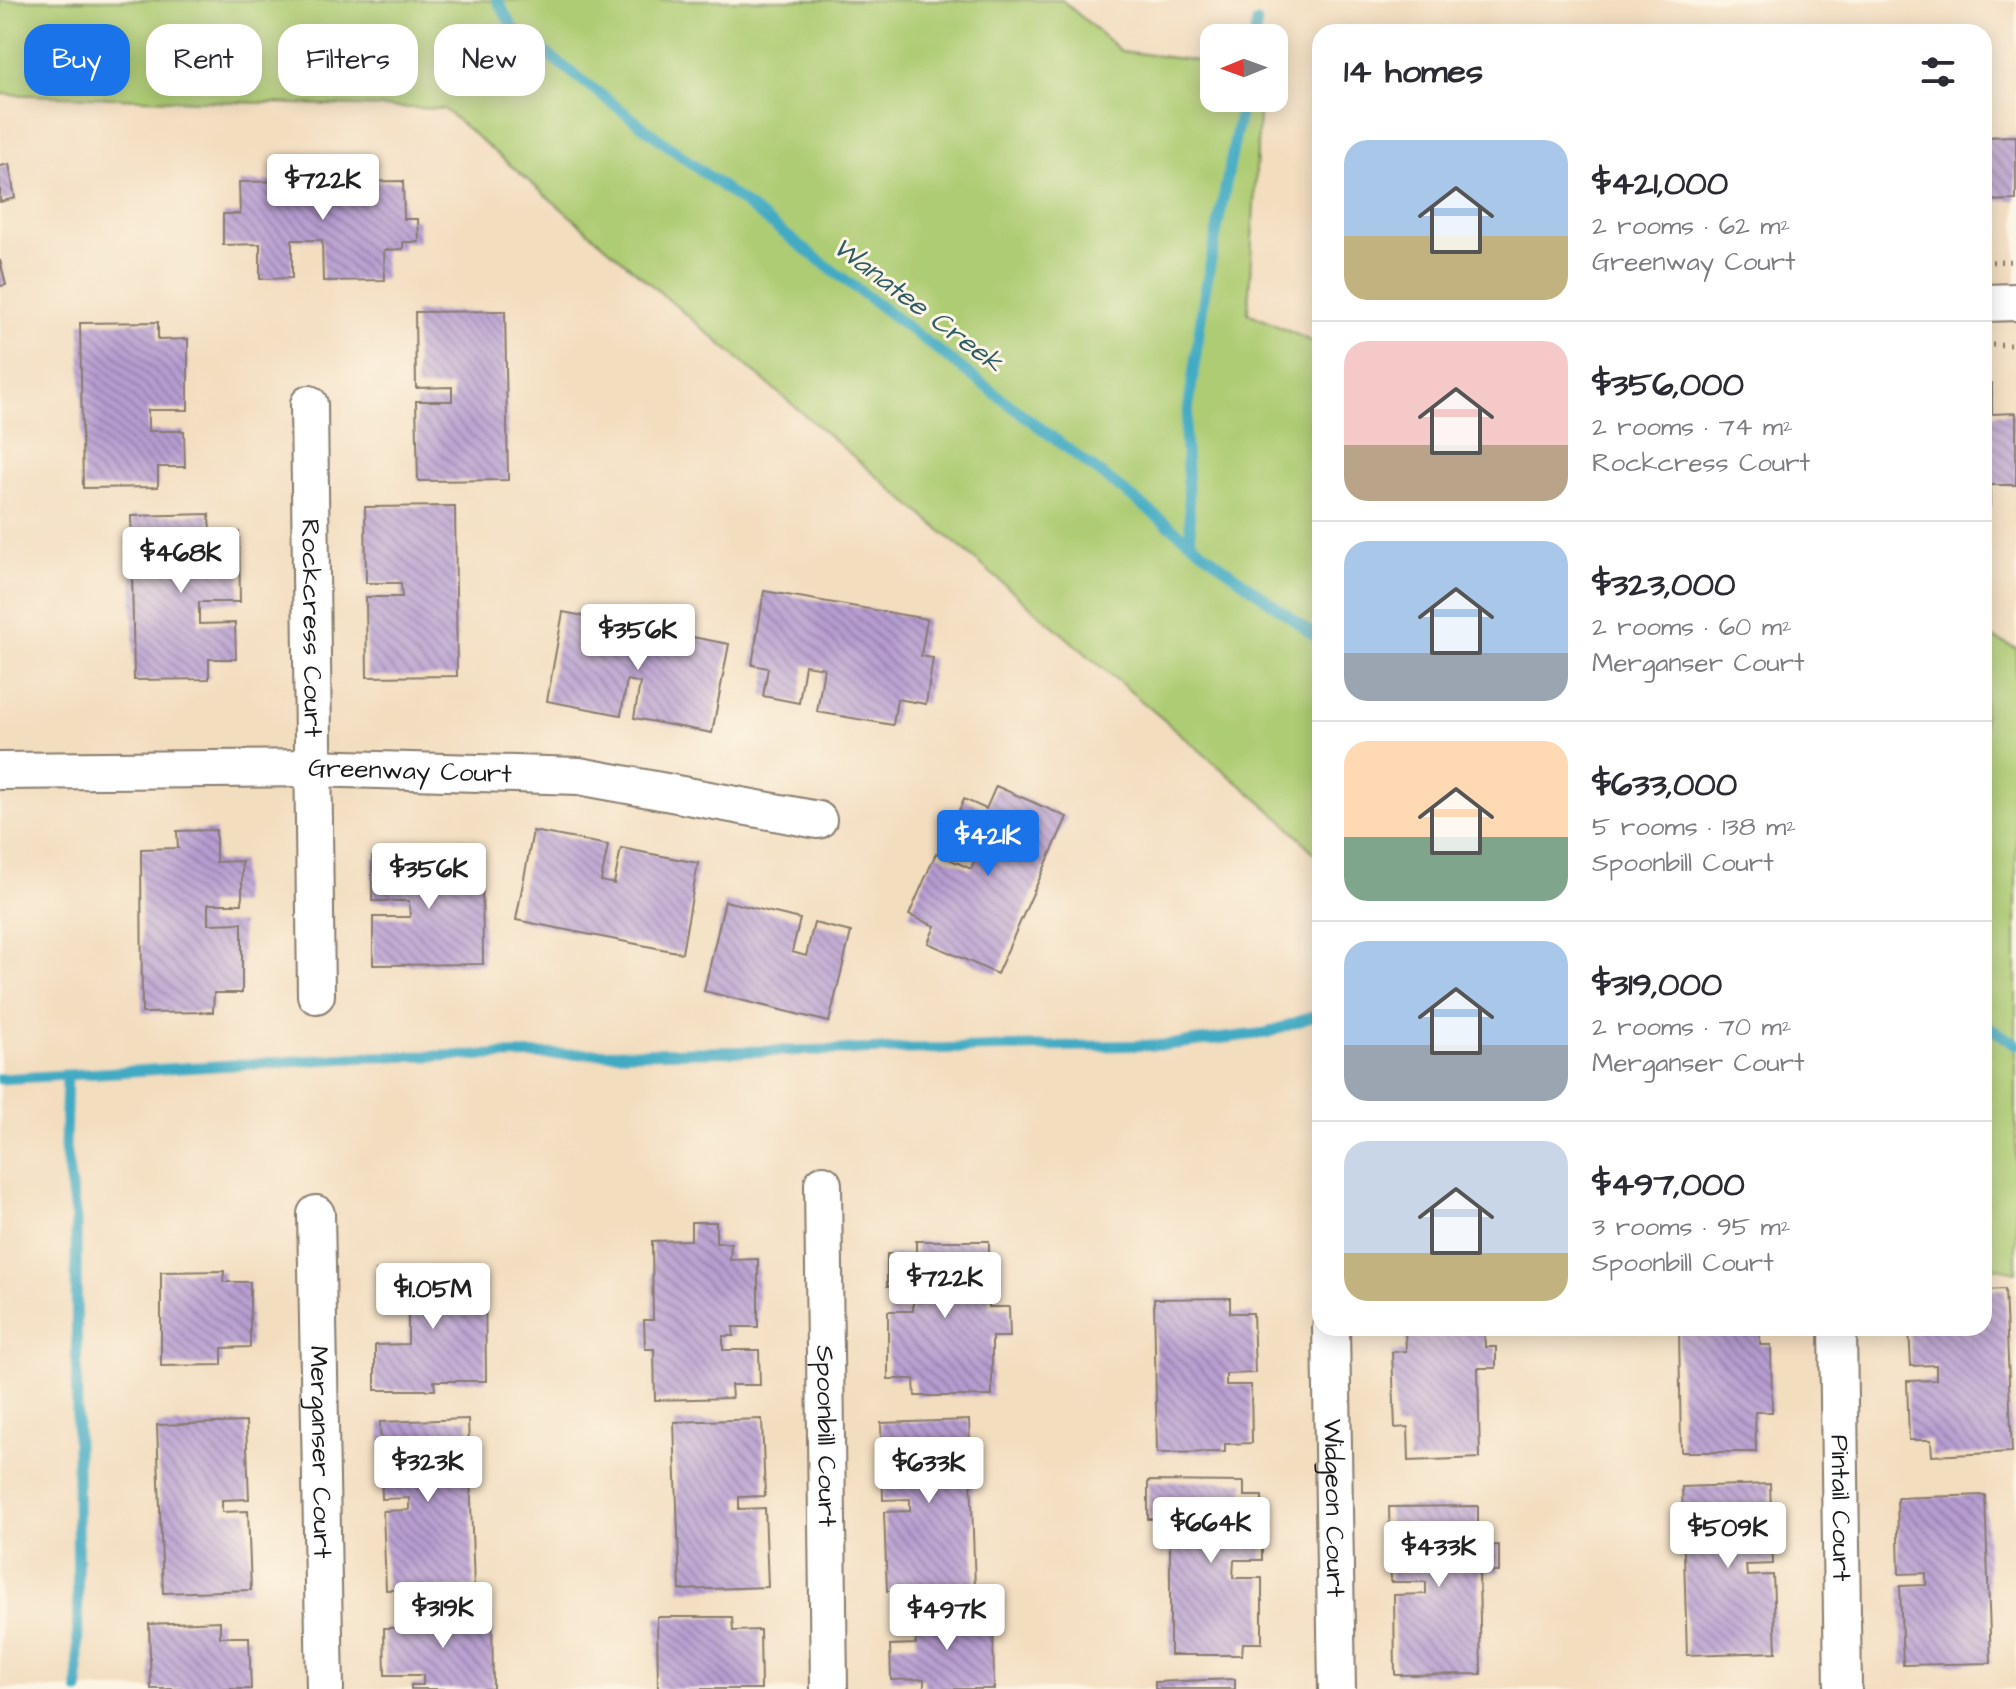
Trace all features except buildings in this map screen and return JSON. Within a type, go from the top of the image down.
[{"type":"street","points":[[1992,303],[2016,302]]},
{"type":"street","name":"Rockcress Court","points":[[309,404],[316,995]]},
{"type":"street","name":"Greenway Court","points":[[0,771],[312,768],[579,776],[818,820]]},
{"type":"street","name":"Spoonbill Court","points":[[823,1184],[829,1689]]},
{"type":"street","name":"Merganser Court","points":[[316,1214],[325,1689]]},
{"type":"street","name":"Widgeon Court","points":[[1331,1336],[1337,1689]]},
{"type":"street","name":"Pintail Court","points":[[1838,1336],[1843,1689]]},
{"type":"path","points":[[1992,262],[2016,261]]},
{"type":"path","points":[[1992,345],[2016,345]]},
{"type":"green space","points":[[0,0],[1062,0],[1121,51],[1200,61],[1200,112],[1259,112],[1248,313],[1312,341],[1312,851],[1283,821],[444,109],[59,96],[130,96],[130,24],[24,24],[24,95],[0,94]]},
{"type":"green space","points":[[1992,638],[2016,648],[2016,1272],[1992,1267]]},
{"type":"waterway","name":"Wanatee Creek","points":[[497,0],[513,28],[1312,634]]},
{"type":"waterway","points":[[1191,541],[1185,433],[1204,296],[1240,112]]},
{"type":"waterway","points":[[0,1079],[366,1057],[1167,1045],[1266,1033],[1312,1017]]},
{"type":"waterway","name":"Wanatee Creek","points":[[1992,1029],[2016,1044]]},
{"type":"waterway","points":[[67,1075],[65,1148],[76,1220],[78,1689]]}]
